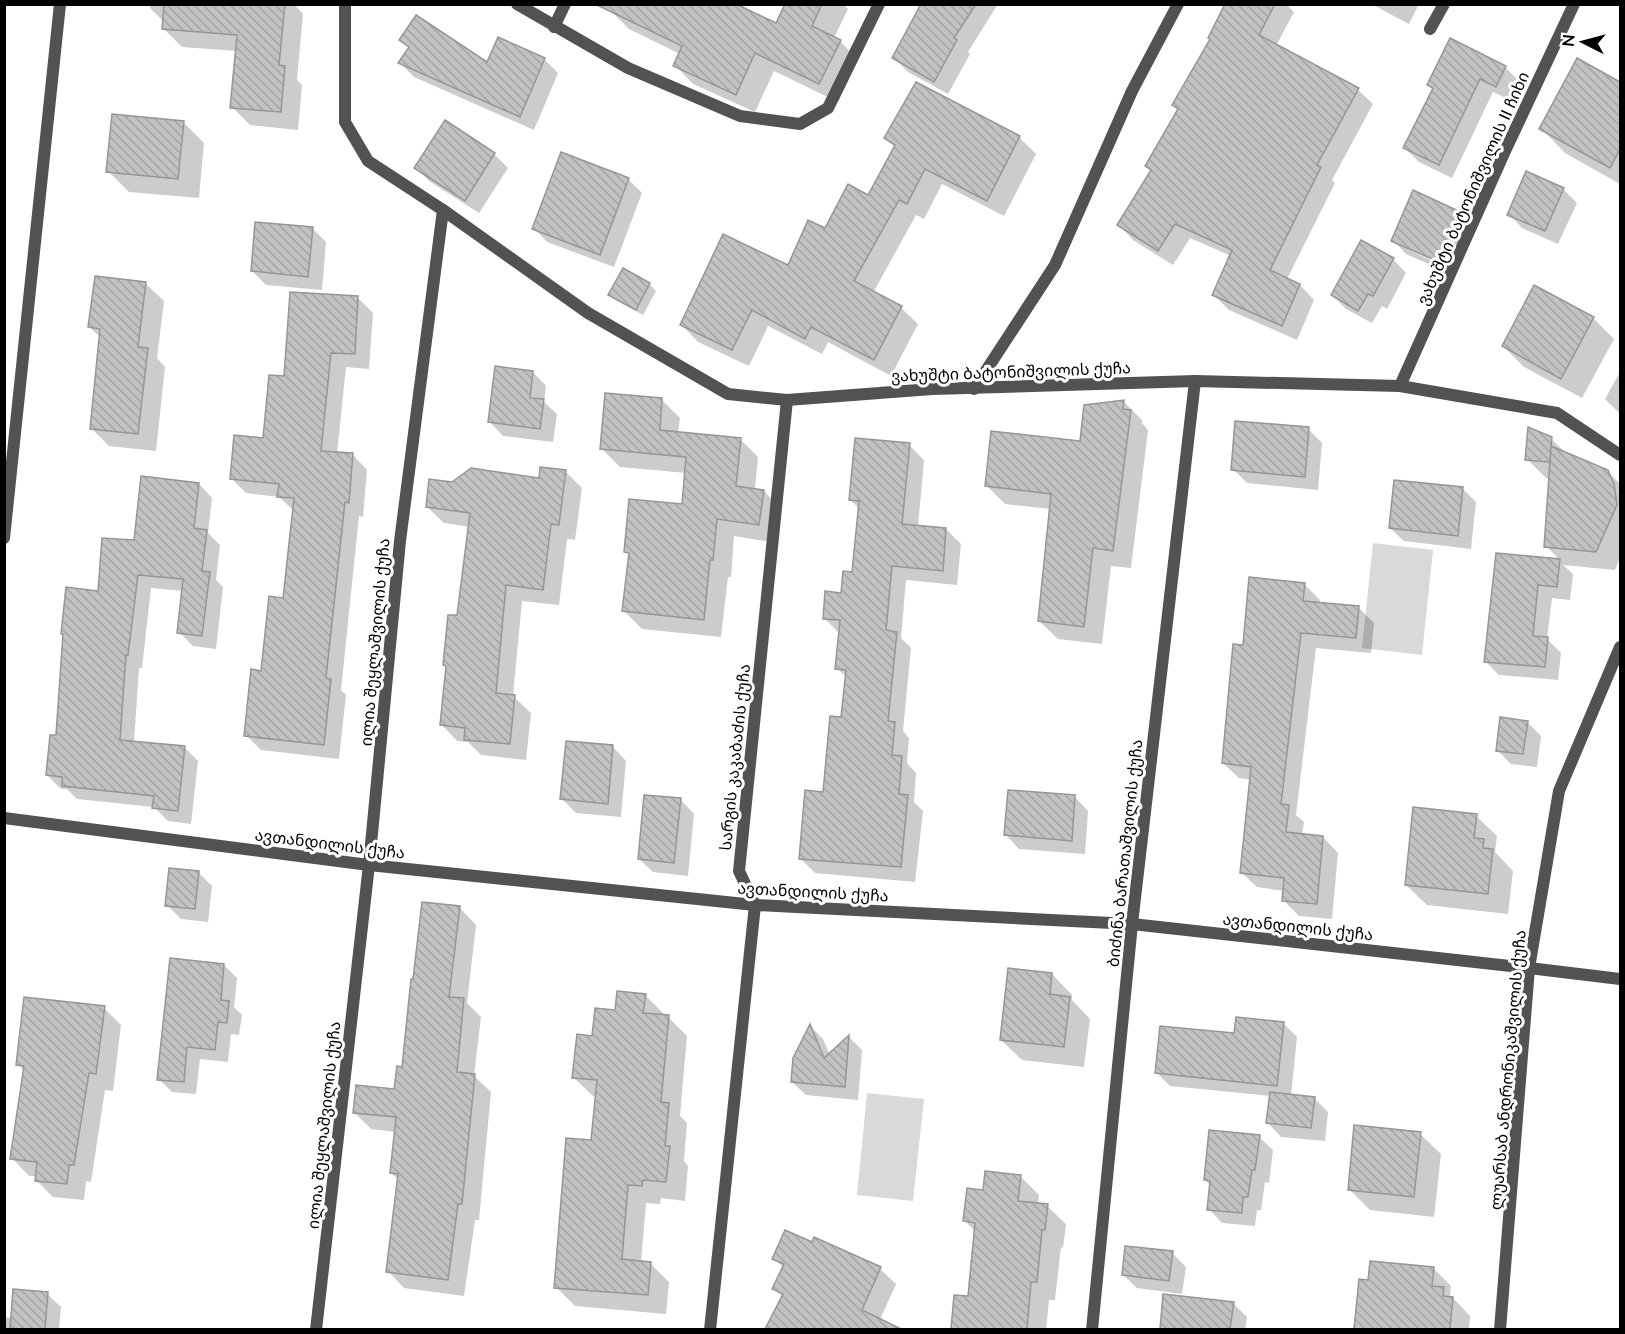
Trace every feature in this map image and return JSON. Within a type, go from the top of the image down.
[{"type":"street","points":[[4,538],[60,4]]},
{"type":"street","points":[[345,4],[345,122],[368,161],[443,210]]},
{"type":"street","points":[[517,4],[628,68],[740,116],[800,124],[828,108],[879,4]]},
{"type":"street","points":[[554,27],[565,4]]},
{"type":"street","points":[[974,389],[1055,265],[1132,91],[1178,4]]},
{"type":"street","points":[[1430,29],[1443,4]]},
{"type":"street","name":"ვახუშტი ბატონიშვილის II ჩიხი","points":[[1400,386],[1505,151],[1575,4]]},
{"type":"street","name":"ვახუშტი ბატონიშვილის ქუჩა","points":[[443,210],[588,313],[728,394],[788,400],[932,389],[1195,381],[1400,386],[1557,413],[1620,455]]},
{"type":"street","name":"ილია შეყლაშვილის ქუჩა","points":[[316,1329],[369,865],[399,541],[443,210]]},
{"type":"street","name":"ბიძინა ბარათაშვილის ქუჩა","points":[[1092,1329],[1132,924],[1195,381]]},
{"type":"street","name":"სარგის კაკაბაძის ქუჩა","points":[[710,1329],[755,905],[740,871],[788,400]]},
{"type":"street","name":"ლუარსაბ ანდრონიკაშვილის ქუჩა","points":[[1500,1329],[1529,968],[1559,791],[1620,647]]},
{"type":"street","name":"ავთანდილის ქუჩა","points":[[4,818],[369,865],[755,905],[1132,924],[1620,979]]},
{"type":"shaded area","points":[[1373,543],[1433,550],[1422,655],[1362,648]]},
{"type":"shaded area","points":[[867,1093],[924,1099],[913,1201],[857,1195]]},
{"type":"building","points":[[164,4],[285,4],[279,65],[285,66],[281,112],[230,108],[237,35],[162,29]]},
{"type":"building","points":[[595,4],[736,4],[776,23],[785,4],[822,4],[812,26],[841,40],[819,84],[755,53],[736,95],[673,66],[682,46]]},
{"type":"building","points":[[921,4],[976,4],[954,38],[957,40],[934,82],[892,58]]},
{"type":"building","points":[[1225,4],[1275,4],[1259,35],[1359,88],[1317,165],[1321,167],[1270,270],[1300,284],[1282,326],[1212,295],[1232,250],[1175,224],[1158,251],[1117,225],[1151,170],[1145,166],[1178,109],[1172,105],[1210,39],[1208,38]]},
{"type":"building","points":[[416,15],[487,62],[498,37],[545,58],[520,117],[398,63],[409,47],[399,40]]},
{"type":"building","points":[[1450,38],[1506,66],[1496,87],[1480,79],[1439,165],[1403,148],[1433,88],[1427,85]]},
{"type":"building","points":[[1577,58],[1620,82],[1620,149],[1610,168],[1539,129]]},
{"type":"building","points":[[916,82],[1020,136],[987,201],[925,169],[907,204],[899,200],[854,281],[902,306],[874,360],[811,327],[805,339],[752,310],[732,350],[680,325],[723,234],[788,265],[808,220],[825,228],[848,184],[868,195],[895,145],[884,138]]},
{"type":"building","points":[[112,114],[184,121],[178,179],[106,172]]},
{"type":"building","points":[[445,120],[495,153],[465,201],[414,168]]},
{"type":"building","points":[[561,152],[629,178],[600,255],[532,229]]},
{"type":"building","points":[[1526,171],[1564,188],[1545,231],[1507,215]]},
{"type":"building","points":[[1413,190],[1461,212],[1439,262],[1391,241]]},
{"type":"building","points":[[255,222],[313,227],[308,277],[251,271]]},
{"type":"building","points":[[1361,240],[1394,258],[1373,296],[1368,294],[1358,311],[1331,295]]},
{"type":"building","points":[[623,268],[650,283],[636,310],[608,295]]},
{"type":"building","points":[[95,276],[146,282],[138,347],[148,348],[138,434],[90,429],[100,329],[88,327]]},
{"type":"building","points":[[1534,285],[1594,317],[1561,379],[1502,346]]},
{"type":"building","points":[[290,292],[358,296],[355,354],[331,353],[321,451],[353,453],[349,503],[345,502],[326,678],[331,679],[324,745],[244,736],[251,669],[261,671],[269,596],[283,598],[294,498],[277,497],[279,484],[230,479],[234,435],[263,438],[269,375],[284,376]]},
{"type":"building","points":[[495,366],[533,371],[530,398],[544,399],[540,429],[488,422]]},
{"type":"building","points":[[605,393],[662,398],[660,430],[741,438],[736,486],[764,490],[759,525],[717,519],[704,620],[622,611],[629,553],[624,552],[629,499],[682,504],[686,457],[600,449]]},
{"type":"building","points":[[1124,400],[1123,409],[1131,410],[1113,551],[1093,548],[1084,627],[1038,621],[1051,494],[985,486],[991,431],[1080,441],[1084,405]]},
{"type":"building","points":[[1235,421],[1309,427],[1305,477],[1231,470]]},
{"type":"building","points":[[1528,427],[1552,437],[1551,446],[1608,470],[1614,484],[1617,505],[1596,552],[1544,547],[1550,462],[1525,460]]},
{"type":"building","points":[[855,438],[910,443],[902,524],[946,528],[943,571],[892,566],[886,630],[897,632],[888,721],[895,722],[892,755],[902,756],[899,794],[908,795],[901,867],[799,859],[805,790],[823,792],[830,716],[841,717],[846,670],[835,669],[840,620],[823,619],[825,591],[841,593],[843,571],[852,572],[859,501],[849,500]]},
{"type":"building","points":[[540,467],[566,470],[559,525],[551,524],[543,590],[506,585],[496,693],[515,695],[510,744],[464,740],[465,728],[440,725],[448,615],[457,615],[470,513],[426,507],[429,479],[452,482],[471,468],[539,478]]},
{"type":"building","points":[[141,476],[199,483],[194,528],[207,530],[202,571],[210,572],[202,636],[177,633],[183,579],[138,575],[128,655],[126,655],[120,740],[185,746],[178,811],[152,808],[154,796],[62,786],[62,777],[46,775],[50,735],[56,735],[63,634],[61,634],[66,587],[98,591],[102,538],[134,540]]},
{"type":"building","points":[[1394,480],[1463,487],[1458,536],[1389,528]]},
{"type":"building","points":[[1496,553],[1560,559],[1557,587],[1538,585],[1533,636],[1548,637],[1545,667],[1484,662]]},
{"type":"building","points":[[1249,577],[1305,583],[1303,601],[1359,606],[1356,638],[1301,633],[1281,804],[1289,805],[1286,832],[1323,836],[1317,904],[1282,901],[1284,878],[1240,873],[1251,767],[1222,763],[1233,644],[1243,645]]},
{"type":"building","points":[[1500,717],[1528,721],[1523,754],[1496,751]]},
{"type":"building","points":[[566,741],[613,745],[608,804],[560,799]]},
{"type":"building","points":[[1008,790],[1075,795],[1072,841],[1004,835]]},
{"type":"building","points":[[644,795],[681,798],[674,863],[638,859]]},
{"type":"building","points":[[1413,807],[1477,814],[1474,838],[1484,839],[1483,848],[1493,849],[1488,894],[1405,885]]},
{"type":"building","points":[[169,868],[199,871],[195,909],[165,906]]},
{"type":"building","points":[[422,902],[460,906],[449,997],[464,998],[457,1072],[475,1074],[462,1204],[458,1204],[448,1280],[386,1272],[398,1174],[390,1173],[396,1117],[353,1113],[356,1085],[394,1089],[397,1066],[402,1067]]},
{"type":"building","points":[[170,958],[224,964],[221,1000],[229,1001],[227,1023],[218,1022],[215,1050],[187,1047],[184,1082],[157,1080]]},
{"type":"building","points":[[1008,968],[1052,973],[1050,994],[1070,997],[1064,1047],[1000,1040]]},
{"type":"building","points":[[617,991],[646,994],[643,1013],[669,1015],[661,1102],[669,1103],[665,1146],[670,1146],[666,1182],[643,1180],[642,1186],[628,1185],[622,1259],[651,1262],[648,1295],[554,1288],[566,1138],[591,1140],[597,1080],[572,1078],[577,1034],[592,1036],[595,1008],[615,1010]]},
{"type":"building","points":[[24,997],[105,1006],[96,1074],[89,1073],[74,1165],[69,1165],[67,1184],[35,1181],[37,1162],[10,1159],[24,1066],[16,1065]]},
{"type":"building","points":[[1236,1017],[1284,1022],[1277,1086],[1155,1073],[1160,1026],[1234,1033]]},
{"type":"building","points":[[810,1024],[824,1058],[849,1035],[845,1087],[791,1082],[793,1058]]},
{"type":"building","points":[[1270,1092],[1315,1097],[1311,1128],[1266,1123]]},
{"type":"building","points":[[1354,1125],[1421,1132],[1414,1197],[1348,1190]]},
{"type":"building","points":[[1209,1130],[1260,1135],[1255,1170],[1252,1170],[1248,1197],[1243,1197],[1242,1213],[1207,1210],[1210,1181],[1204,1180]]},
{"type":"building","points":[[985,1171],[1021,1175],[1018,1201],[1048,1204],[1045,1230],[1042,1230],[1037,1282],[1031,1282],[1027,1329],[951,1329],[954,1295],[968,1296],[975,1223],[963,1221],[967,1188],[983,1190]]},
{"type":"building","points":[[785,1230],[812,1242],[814,1237],[881,1267],[862,1310],[901,1329],[765,1329],[783,1294],[772,1289],[784,1264],[772,1259]]},
{"type":"building","points":[[1125,1246],[1173,1251],[1169,1281],[1122,1275]]},
{"type":"building","points":[[1370,1261],[1434,1267],[1432,1286],[1444,1287],[1443,1296],[1453,1297],[1450,1329],[1354,1329],[1359,1279],[1368,1280]]},
{"type":"building","points":[[13,1289],[48,1292],[45,1329],[10,1329]]},
{"type":"building","points":[[1163,1294],[1234,1302],[1230,1329],[1160,1329]]}]
